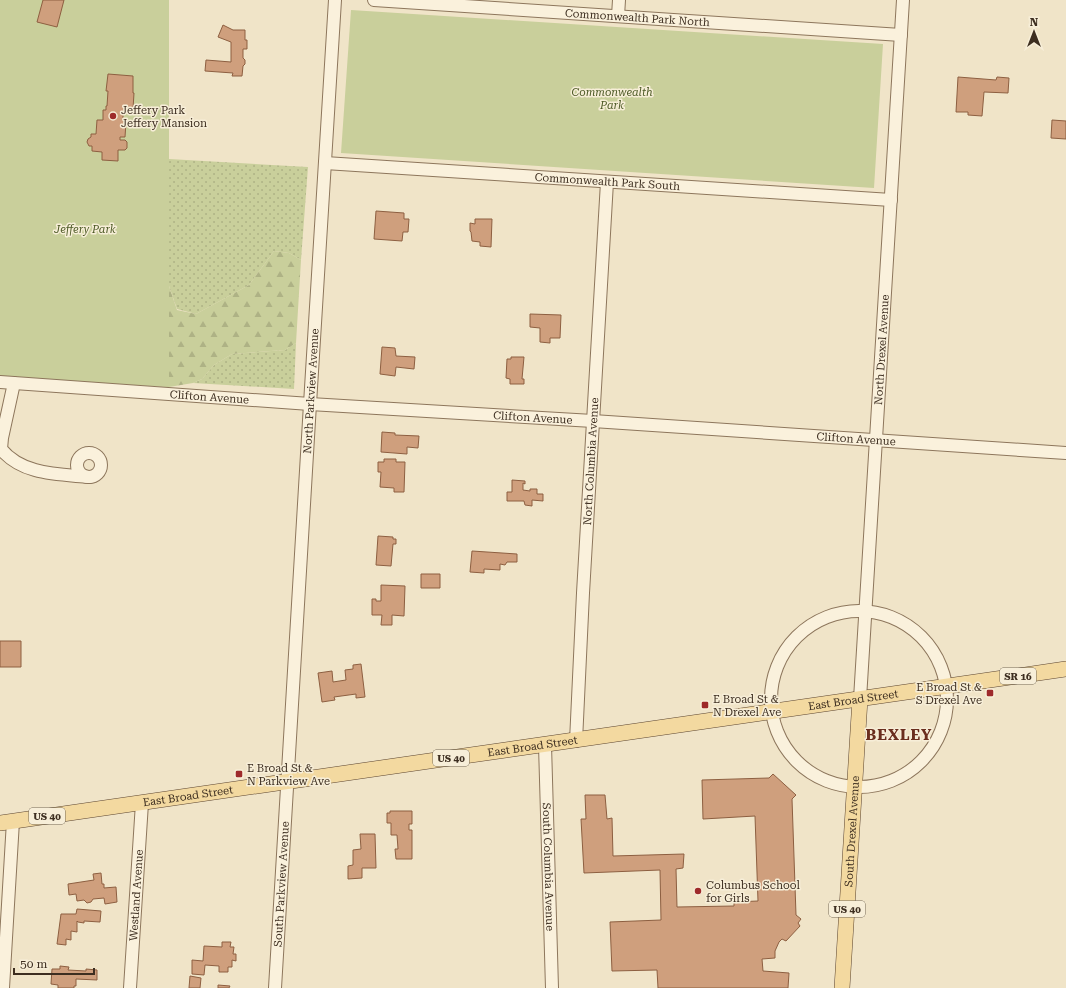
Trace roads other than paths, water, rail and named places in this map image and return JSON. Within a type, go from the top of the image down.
[{"type":"main road","name":"East Broad Street","points":[[7,822],[1066,669]]},
{"type":"main road","name":"South Drexel Avenue","points":[[842,988],[860,699]]},
{"type":"street","name":"North Parkview Avenue","points":[[288,781],[335,0]]},
{"type":"street","name":"Commonwealth Park North","points":[[374,0],[901,35]]},
{"type":"street","points":[[618,16],[619,0]]},
{"type":"street","name":"North Drexel Avenue","points":[[860,699],[903,0]]},
{"type":"street","name":"Commonwealth Park South","points":[[325,164],[891,200]]},
{"type":"street","name":"North Columbia Avenue","points":[[576,741],[582,593],[608,182]]},
{"type":"street","name":"Clifton Avenue","points":[[0,382],[1066,454]]},
{"type":"street","points":[[14,383],[1,441],[1,449],[7,457],[18,464],[33,470],[89,477]]},
{"type":"street","points":[[845,611],[882,613],[897,620],[919,634],[937,658],[943,670],[946,687],[947,704],[944,724],[938,739],[928,755],[918,766],[903,776],[890,782],[873,786],[855,788],[825,781],[811,774],[791,757],[780,741],[774,726],[771,711],[770,692],[774,672],[782,654],[794,638],[808,626],[826,616],[845,611]]},
{"type":"street","name":"South Columbia Avenue","points":[[545,745],[552,988]]},
{"type":"street","name":"South Parkview Avenue","points":[[275,988],[288,781]]},
{"type":"street","name":"Westland Avenue","points":[[130,988],[142,802]]},
{"type":"street","points":[[3,988],[7,822]]},
{"type":"place","name":"Jeffery Park Jeffery Mansion","points":[[113,116]]},
{"type":"place","name":"E Broad St & S Drexel Ave","points":[[990,693]]},
{"type":"place","name":"E Broad St & N Drexel Ave","points":[[705,705]]},
{"type":"place","name":"E Broad St & N Parkview Ave","points":[[239,774]]},
{"type":"place","name":"Columbus School for Girls","points":[[698,891]]},
{"type":"district","name":"BEXLEY","points":[[899,735]]},
{"type":"park label","name":"Commonwealth Park","points":[[612,98]]},
{"type":"park label","name":"Jeffery Park","points":[[85,229]]}]
